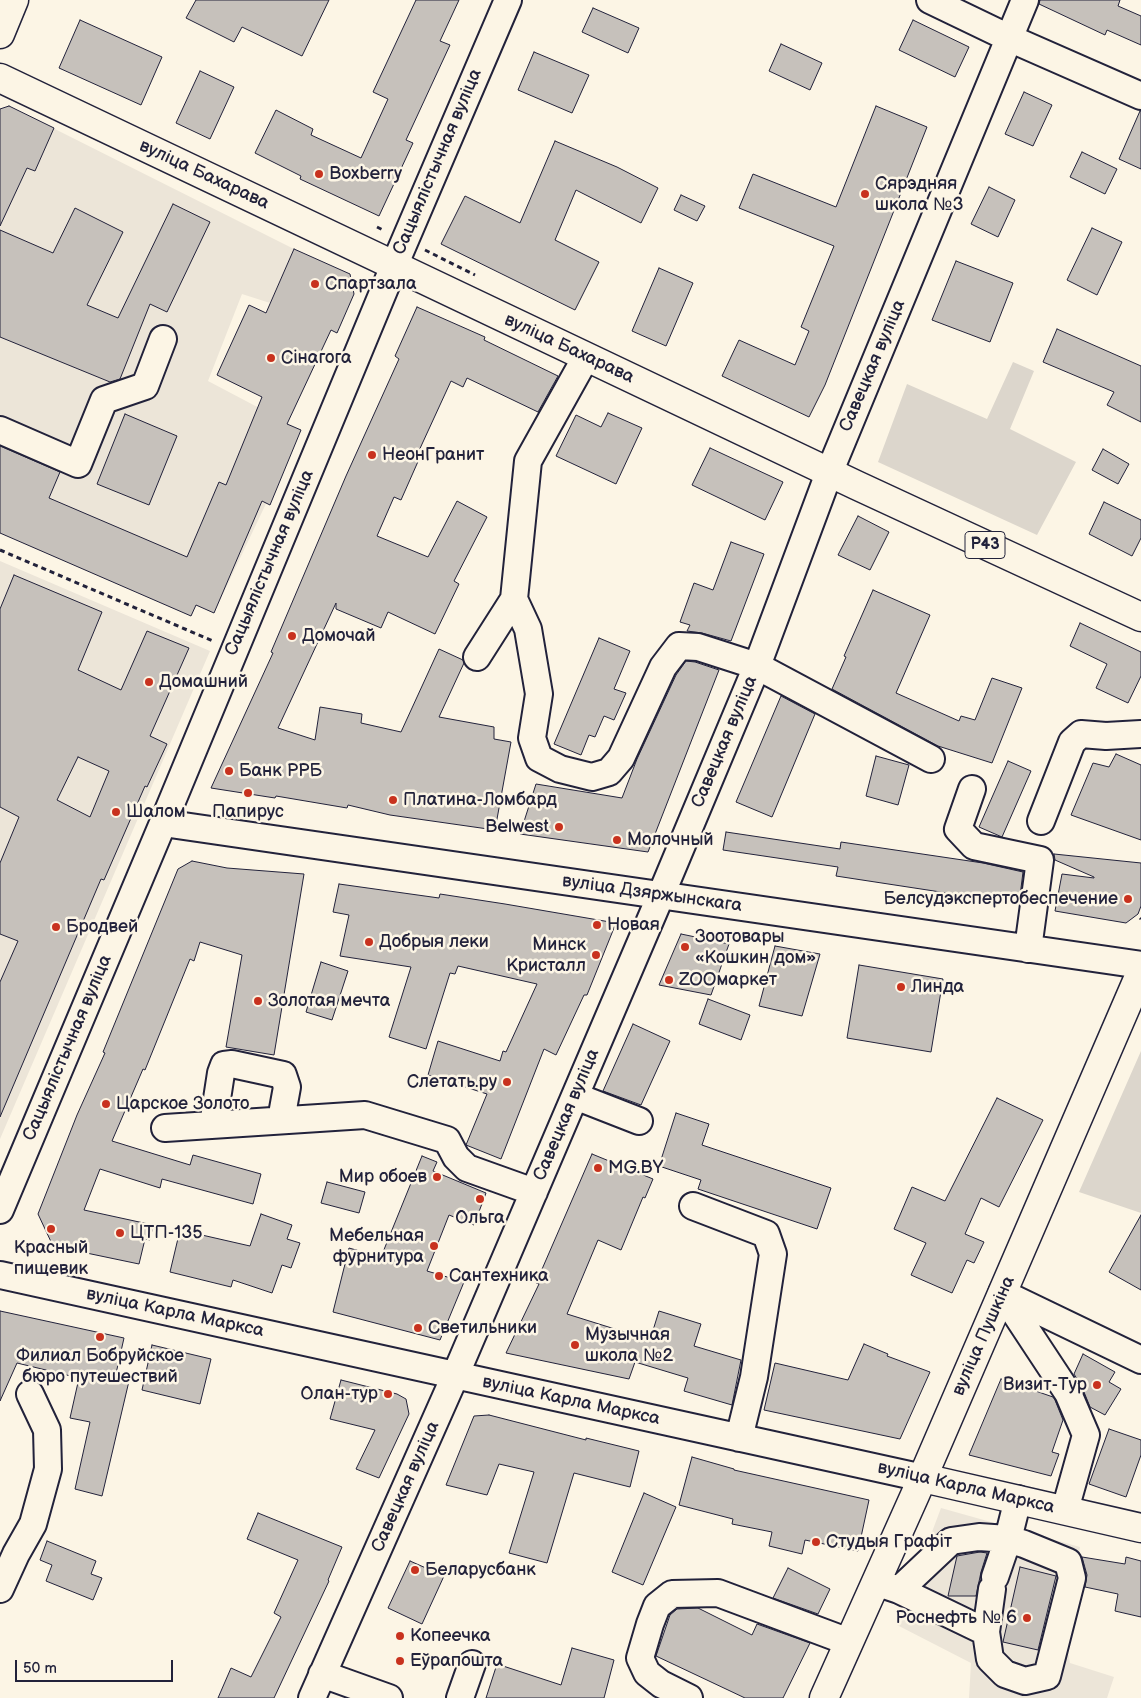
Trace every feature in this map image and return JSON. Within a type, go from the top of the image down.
[{"type":"main road","points":[[0,34],[14,0]]},
{"type":"main road","name":"вуліца Бахарава","points":[[0,78],[829,472],[1141,617]]},
{"type":"main road","name":"вуліца Пушкіна","points":[[824,1698],[849,1642],[888,1586],[923,1478],[1141,972]]},
{"type":"main road","name":"вуліца Карла Маркса","points":[[923,1478],[1141,1528]]},
{"type":"street","name":"Сацыялістычная вуліца","points":[[0,1210],[394,266],[508,0]]},
{"type":"street","points":[[930,0],[1009,38],[1141,96]]},
{"type":"street","name":"Савецкая вуліца","points":[[312,1698],[455,1376],[661,896],[757,666],[829,472],[1025,0]]},
{"type":"street","points":[[0,430],[78,464],[104,400],[145,386],[163,339]]},
{"type":"street","points":[[477,656],[514,599],[528,461],[586,357]]},
{"type":"street","points":[[514,599],[528,629],[540,694],[532,738],[539,758],[560,769],[592,777],[609,772],[622,758],[663,667],[679,646],[698,647],[757,666],[931,759]]},
{"type":"street","points":[[1041,821],[1072,742],[1081,734],[1106,736],[1141,734]]},
{"type":"street","points":[[972,788],[958,829],[974,846],[1040,860],[1028,949]]},
{"type":"street","name":"вуліца Дзяржынскага","points":[[163,823],[1141,965]]},
{"type":"street","points":[[213,1125],[221,1073],[224,1065],[232,1064],[283,1075],[287,1087],[281,1120]]},
{"type":"street","points":[[575,1096],[638,1122]]},
{"type":"street","points":[[165,1128],[366,1115],[447,1140],[456,1157],[468,1168],[534,1192]]},
{"type":"street","points":[[692,1206],[766,1234],[773,1254],[754,1378],[740,1438]]},
{"type":"street","name":"вуліца Карла Маркса","points":[[3,1275],[923,1478]]},
{"type":"street","points":[[1002,1294],[1141,1360]]},
{"type":"street","points":[[1002,1294],[1068,1393],[1086,1435],[1066,1510]]},
{"type":"street","points":[[0,1589],[16,1554],[33,1524],[48,1469],[47,1430],[30,1394]]},
{"type":"street","points":[[986,1632],[888,1586],[951,1540],[979,1537],[1008,1539],[1068,1562],[1072,1578],[1047,1676],[1024,1681],[1005,1674],[990,1659],[986,1632],[993,1583],[1008,1539],[1018,1499]]},
{"type":"street","points":[[689,1698],[661,1684],[647,1673],[640,1658],[650,1624],[658,1606],[672,1594],[718,1593],[849,1642]]},
{"type":"street","points":[[460,1698],[472,1664]]},
{"type":"street","points":[[322,1674],[389,1698]]},
{"type":"path","points":[[0,550],[234,650]]},
{"type":"shaded area","points":[[9,106],[294,249],[270,303],[242,294],[208,381],[301,430],[214,613],[196,605],[191,616],[0,533],[0,109]]},
{"type":"shaded area","points":[[1013,362],[1034,371],[1010,429],[1076,462],[1037,535],[878,462],[907,384],[987,419]]},
{"type":"shaded area","points":[[0,561],[210,651],[0,1139]]},
{"type":"shaded area","points":[[1141,1051],[1141,1213],[1079,1192]]},
{"type":"shaded area","points":[[941,1508],[1080,1547],[1065,1633],[1070,1663],[1114,1677],[1107,1698],[969,1698],[971,1663],[897,1625]]},
{"type":"building","points":[[196,0],[329,0],[302,56],[242,27],[234,42],[186,18]]},
{"type":"building","points":[[416,0],[459,0],[440,41],[450,45],[406,140],[413,143],[379,216],[300,179],[301,176],[255,153],[276,110],[313,129],[311,135],[361,158],[388,99],[373,92]]},
{"type":"building","points":[[1040,0],[1120,0],[1118,6],[1141,16],[1141,45],[1107,30],[1105,35],[1039,4]]},
{"type":"building","points":[[593,8],[639,28],[628,53],[582,32]]},
{"type":"building","points":[[80,20],[162,57],[141,105],[59,68]]},
{"type":"building","points":[[913,20],[969,47],[955,77],[899,50]]},
{"type":"building","points":[[781,44],[822,63],[810,90],[769,71]]},
{"type":"building","points":[[534,52],[589,75],[572,113],[518,90]]},
{"type":"building","points":[[200,71],[234,87],[210,139],[176,123]]},
{"type":"building","points":[[1024,92],[1052,105],[1033,146],[1005,134]]},
{"type":"building","points":[[9,106],[54,128],[35,171],[27,168],[0,226],[0,109]]},
{"type":"building","points":[[876,106],[927,127],[825,385],[809,417],[722,376],[739,340],[795,365],[809,331],[801,327],[834,246],[739,208],[753,174],[836,207]]},
{"type":"building","points":[[1141,111],[1141,169],[1119,159]]},
{"type":"building","points":[[555,141],[617,167],[658,188],[641,223],[576,190],[555,240],[599,262],[575,310],[441,244],[465,196],[520,223]]},
{"type":"building","points":[[1082,152],[1117,169],[1105,194],[1070,177]]},
{"type":"building","points":[[989,187],[1015,200],[998,237],[971,224]]},
{"type":"building","points":[[681,195],[705,206],[697,221],[674,210]]},
{"type":"building","points":[[173,204],[210,222],[167,312],[150,304],[120,379],[110,382],[0,337],[0,230],[53,253],[75,208],[123,232],[87,305],[118,318]]},
{"type":"building","points":[[1092,228],[1122,242],[1097,295],[1067,280]]},
{"type":"building","points":[[294,249],[350,274],[354,294],[337,333],[331,330],[287,424],[301,430],[270,505],[262,501],[214,613],[196,605],[191,616],[0,533],[0,446],[60,472],[49,498],[187,557],[219,482],[226,485],[262,397],[217,375],[249,305],[266,313]]},
{"type":"building","points":[[956,261],[1013,283],[990,342],[932,320]]},
{"type":"building","points":[[659,268],[693,283],[666,346],[632,331]]},
{"type":"building","points":[[417,307],[485,337],[484,340],[558,376],[538,412],[467,378],[463,387],[451,381],[417,455],[420,457],[401,500],[394,497],[377,536],[428,557],[457,501],[487,517],[454,581],[459,584],[435,634],[388,612],[381,628],[336,609],[336,603],[278,728],[315,740],[320,707],[362,714],[361,723],[401,732],[439,649],[463,660],[464,663],[439,717],[494,727],[494,739],[511,742],[495,830],[390,815],[348,805],[347,808],[276,796],[275,798],[211,788],[273,653],[271,652],[346,476],[399,359],[395,356]]},
{"type":"building","points":[[1057,329],[1141,366],[1141,422],[1107,405],[1114,392],[1043,362]]},
{"type":"building","points":[[608,413],[642,428],[616,484],[556,456],[576,415],[601,427]]},
{"type":"building","points":[[125,414],[177,436],[149,505],[97,484]]},
{"type":"building","points":[[710,448],[783,482],[765,520],[692,485]]},
{"type":"building","points":[[1103,449],[1129,464],[1118,484],[1092,470]]},
{"type":"building","points":[[1104,502],[1141,520],[1141,538],[1132,556],[1089,534]]},
{"type":"building","points":[[858,516],[889,532],[870,570],[838,555]]},
{"type":"building","points":[[731,542],[764,554],[731,641],[687,631],[690,625],[680,622],[694,583],[713,590]]},
{"type":"building","points":[[14,575],[102,612],[78,670],[121,690],[147,631],[189,648],[150,736],[167,744],[147,787],[145,786],[104,880],[101,879],[0,1117],[0,982],[18,941],[0,934],[0,863],[19,817],[0,807],[0,609]],"holes":[[[78,757],[109,771],[90,817],[57,800]]]},
{"type":"building","points":[[873,590],[930,615],[896,693],[959,721],[961,716],[975,720],[992,678],[1022,688],[992,763],[938,746],[832,689],[846,657],[844,656]]},
{"type":"building","points":[[1080,623],[1141,652],[1141,676],[1128,703],[1096,688],[1107,664],[1070,646]]},
{"type":"building","points":[[599,638],[630,651],[614,689],[626,693],[614,720],[604,716],[595,737],[589,735],[581,755],[554,744]]},
{"type":"building","points":[[686,661],[719,670],[648,852],[520,834],[536,784],[622,798],[637,759],[676,675]]},
{"type":"building","points":[[781,696],[815,714],[772,817],[736,802]]},
{"type":"building","points":[[1116,754],[1141,765],[1141,840],[1071,815],[1093,763],[1109,767]]},
{"type":"building","points":[[876,756],[909,765],[898,805],[866,796]]},
{"type":"building","points":[[1008,761],[1031,771],[1002,837],[979,827]]},
{"type":"building","points":[[726,832],[840,849],[841,842],[983,863],[1023,872],[1019,904],[836,876],[838,867],[723,850]]},
{"type":"building","points":[[1054,854],[1141,863],[1141,906],[1138,914],[1126,923],[1055,911],[1062,874],[1094,877],[1055,860]]},
{"type":"building","points":[[192,861],[227,868],[304,874],[274,1055],[226,1047],[242,955],[200,942],[194,961],[190,959],[145,1070],[143,1069],[112,1141],[190,1165],[193,1155],[261,1174],[253,1204],[162,1179],[160,1188],[100,1169],[84,1210],[153,1225],[150,1240],[145,1239],[139,1264],[53,1246],[38,1214],[77,1115],[105,1053],[103,1052],[178,869]]},
{"type":"building","points":[[339,884],[439,898],[440,894],[616,923],[587,995],[584,995],[556,1055],[544,1049],[501,1159],[466,1145],[487,1094],[428,1075],[438,1041],[500,1061],[503,1051],[506,1052],[537,984],[458,966],[455,974],[450,973],[426,1049],[389,1037],[411,967],[340,956],[349,915],[333,912]]},
{"type":"building","points":[[681,934],[729,944],[711,995],[659,985]]},
{"type":"building","points":[[775,946],[820,954],[802,1016],[759,1006]]},
{"type":"building","points":[[321,962],[348,971],[332,1020],[306,1012]]},
{"type":"building","points":[[859,965],[943,979],[931,1052],[847,1038]]},
{"type":"building","points":[[708,999],[750,1015],[741,1040],[699,1024]]},
{"type":"building","points":[[633,1024],[670,1041],[641,1105],[603,1091]]},
{"type":"building","points":[[997,1098],[1043,1120],[999,1207],[981,1198],[965,1234],[984,1242],[974,1263],[967,1260],[952,1293],[911,1275],[926,1243],[894,1229],[912,1187],[945,1201]]},
{"type":"building","points":[[676,1113],[709,1124],[702,1145],[831,1188],[817,1229],[698,1189],[701,1180],[659,1166]]},
{"type":"building","points":[[592,1154],[653,1179],[645,1198],[643,1197],[621,1250],[598,1240],[567,1314],[650,1340],[659,1311],[701,1324],[694,1346],[741,1360],[732,1405],[684,1391],[688,1378],[635,1362],[629,1379],[506,1353],[539,1284],[536,1283]]},
{"type":"building","points":[[422,1156],[437,1162],[433,1171],[486,1193],[474,1225],[449,1215],[427,1271],[464,1282],[440,1340],[333,1312],[349,1248],[381,1257]]},
{"type":"building","points":[[327,1182],[365,1192],[359,1213],[321,1203]]},
{"type":"building","points":[[261,1214],[292,1225],[287,1239],[300,1243],[291,1268],[282,1265],[272,1293],[233,1280],[231,1287],[170,1272],[180,1230],[250,1246]]},
{"type":"building","points":[[1141,1215],[1141,1290],[1109,1272]]},
{"type":"building","points":[[0,1311],[124,1338],[115,1378],[129,1381],[102,1496],[75,1489],[90,1422],[70,1418],[79,1378],[17,1363],[0,1401]]},
{"type":"building","points":[[864,1344],[888,1354],[887,1356],[930,1372],[900,1439],[764,1410],[775,1363],[848,1380]]},
{"type":"building","points":[[152,1345],[211,1359],[200,1404],[142,1390]]},
{"type":"building","name":"Визит-Тур","points":[[1083,1354],[1115,1372],[1109,1382],[1121,1389],[1105,1415],[1090,1407],[1082,1387],[1074,1374]]},
{"type":"building","points":[[1001,1379],[1053,1397],[1055,1400],[1063,1420],[1052,1452],[1059,1454],[1051,1476],[969,1455]]},
{"type":"building","points":[[341,1380],[397,1394],[406,1399],[409,1414],[379,1478],[356,1469],[375,1430],[330,1419]]},
{"type":"building","points":[[489,1415],[586,1440],[586,1438],[639,1451],[630,1487],[574,1473],[547,1563],[509,1553],[534,1472],[499,1464],[487,1495],[446,1485],[474,1416]]},
{"type":"building","points":[[1109,1429],[1141,1440],[1141,1455],[1126,1497],[1089,1484]]},
{"type":"building","points":[[692,1457],[734,1470],[869,1500],[858,1551],[805,1540],[802,1554],[769,1546],[772,1532],[732,1524],[733,1519],[679,1505]]},
{"type":"building","points":[[644,1493],[676,1507],[643,1585],[612,1572]]},
{"type":"building","points":[[258,1513],[342,1547],[329,1581],[274,1698],[218,1698],[231,1668],[251,1677],[281,1617],[274,1613],[298,1560],[247,1539]]},
{"type":"building","points":[[47,1541],[96,1561],[91,1574],[102,1578],[93,1600],[46,1581],[52,1565],[40,1560]]},
{"type":"building","points":[[980,1552],[987,1553],[976,1596],[948,1596],[957,1556]]},
{"type":"building","points":[[1082,1557],[1125,1564],[1126,1557],[1141,1561],[1141,1617],[1115,1611],[1118,1594],[1085,1587],[1087,1575]]},
{"type":"building","points":[[410,1561],[444,1576],[422,1624],[388,1608]]},
{"type":"building","name":"Роснефть № 6","points":[[1020,1567],[1056,1576],[1038,1650],[1003,1642]]},
{"type":"building","points":[[788,1568],[830,1589],[818,1614],[773,1598]]},
{"type":"building","points":[[698,1608],[752,1635],[757,1624],[810,1643],[783,1698],[745,1698],[656,1656],[670,1615],[677,1609]]},
{"type":"building","points":[[572,1648],[614,1660],[604,1698],[486,1698],[497,1664],[561,1685]]},
{"type":"place","name":"Boxberry","points":[[319,174]]},
{"type":"place","name":"Сярэдняя школа №3","points":[[865,194]]},
{"type":"place","name":"Спартзала","points":[[315,284]]},
{"type":"place","name":"Сінагога","points":[[271,358]]},
{"type":"place","name":"НеонГранит","points":[[372,455]]},
{"type":"place","name":"Домочай","points":[[292,636]]},
{"type":"place","name":"Домашний","points":[[149,682]]},
{"type":"place","name":"Банк РРБ","points":[[229,771]]},
{"type":"place","name":"Папирус","points":[[248,793]]},
{"type":"place","name":"Платина-Ломбард","points":[[393,800]]},
{"type":"place","name":"Шалом","points":[[116,812]]},
{"type":"place","name":"Belwest","points":[[559,827]]},
{"type":"place","name":"Молочный","points":[[617,840]]},
{"type":"place","name":"Белсудэкспертобеспечение","points":[[1128,899]]},
{"type":"place","name":"Новая","points":[[597,925]]},
{"type":"place","name":"Бродвей","points":[[56,927]]},
{"type":"place","name":"Добрыя леки","points":[[369,942]]},
{"type":"place","name":"Зоотовары «Кошкин дом»","points":[[685,947]]},
{"type":"place","name":"Минск Кристалл","points":[[596,955]]},
{"type":"place","name":"ZOOмаркет","points":[[669,980]]},
{"type":"place","name":"Линда","points":[[901,987]]},
{"type":"place","name":"Золотая мечта","points":[[258,1001]]},
{"type":"place","name":"Слетать.ру","points":[[507,1082]]},
{"type":"place","name":"Царское Золото","points":[[106,1104]]},
{"type":"place","name":"MG.BY","points":[[598,1168]]},
{"type":"place","name":"Мир обоев","points":[[437,1177]]},
{"type":"place","name":"Ольга","points":[[480,1199]]},
{"type":"place","name":"Красный пищевик","points":[[51,1229]]},
{"type":"place","name":"ЦТП-135","points":[[120,1233]]},
{"type":"place","name":"Мебельная фурнитура","points":[[434,1246]]},
{"type":"place","name":"Сантехника","points":[[439,1276]]},
{"type":"place","name":"Светильники","points":[[418,1328]]},
{"type":"place","name":"Филиал Бобруйское бюро путешествий","points":[[100,1337]]},
{"type":"place","name":"Музычная школа №2","points":[[575,1345]]},
{"type":"place","name":"Визит-Тур","points":[[1097,1385]]},
{"type":"place","name":"Олан-тур","points":[[388,1394]]},
{"type":"place","name":"Студыя Графіт","points":[[816,1542]]},
{"type":"place","name":"Беларусбанк","points":[[415,1570]]},
{"type":"place","name":"Роснефть № 6","points":[[1027,1618]]},
{"type":"place","name":"Копеечка","points":[[400,1636]]},
{"type":"place","name":"Еўрапошта","points":[[400,1661]]}]
